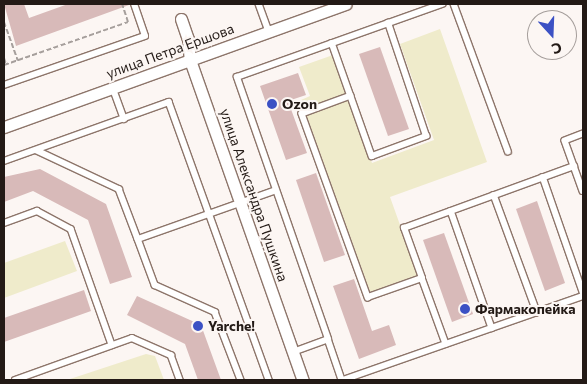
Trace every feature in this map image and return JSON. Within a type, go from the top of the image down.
[{"type":"street","name":"улица Петра Ершова","points":[[4,127],[346,4]]},
{"type":"street","name":"улица Александра Пушкина","points":[[181,19],[188,39],[190,60],[303,380]]},
{"type":"lane","points":[[4,85],[146,36],[134,4]]},
{"type":"lane","points":[[260,4],[269,31]]},
{"type":"lane","points":[[442,4],[237,77],[343,380],[583,294],[542,177]]},
{"type":"lane","points":[[454,4],[508,151]]},
{"type":"lane","points":[[332,43],[372,156],[426,136],[388,23]]},
{"type":"lane","points":[[113,88],[124,118]]},
{"type":"lane","points":[[351,96],[302,114],[368,297],[422,278]]},
{"type":"lane","points":[[4,161],[170,102],[269,380]]},
{"type":"lane","points":[[583,134],[565,141],[583,191]]},
{"type":"lane","points":[[36,150],[119,189],[155,285],[216,312],[241,380]]},
{"type":"lane","points":[[446,344],[404,228],[574,166]]},
{"type":"lane","points":[[138,239],[276,190]]},
{"type":"lane","points":[[494,195],[537,312]]},
{"type":"lane","points":[[4,222],[37,211],[71,229],[112,345]]},
{"type":"lane","points":[[450,211],[492,328]]},
{"type":"lane","points":[[15,380],[132,338],[171,354],[180,380]]},
{"type":"lane","points":[[294,352],[328,339]]},
{"type":"path","points":[[4,58],[5,65],[128,22],[122,4]]},
{"type":"path","points":[[4,22],[18,61]]},
{"type":"shaded area","points":[[440,29],[487,162],[390,197],[418,275],[370,292],[301,100],[310,96],[299,67],[333,55],[372,163],[434,140],[400,44]]},
{"type":"shaded area","points":[[65,241],[77,271],[4,298],[4,263]]},
{"type":"shaded area","points":[[146,354],[155,356],[164,380],[67,380]]},
{"type":"building","points":[[4,4],[24,4],[29,18],[68,4],[129,5],[16,46]]},
{"type":"building","points":[[380,47],[409,129],[388,136],[359,54]]},
{"type":"building","points":[[298,73],[306,95],[288,101],[307,153],[286,160],[260,86]]},
{"type":"building","points":[[40,169],[106,204],[132,277],[110,284],[88,220],[33,191],[4,202],[4,177]]},
{"type":"building","points":[[316,173],[345,255],[324,262],[296,180]]},
{"type":"building","points":[[537,201],[565,283],[545,291],[516,209]]},
{"type":"building","points":[[444,233],[473,314],[452,322],[423,240]]},
{"type":"building","points":[[354,279],[372,331],[389,325],[396,345],[359,359],[333,286]]},
{"type":"building","points":[[84,290],[91,311],[4,342],[4,318]]},
{"type":"building","points":[[137,296],[201,325],[221,380],[198,380],[185,344],[127,315]]},
{"type":"place","name":"Ozon","points":[[272,104]]},
{"type":"place","name":"Фармакопейка","points":[[465,309]]},
{"type":"place","name":"Yarche!","points":[[198,326]]}]
